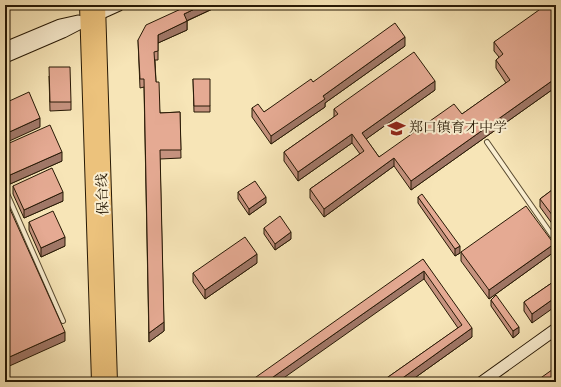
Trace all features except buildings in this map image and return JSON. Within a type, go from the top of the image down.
[{"type":"highway","name":"保台线","points":[[93,11],[99,382]]},
{"type":"highway","name":"保台线","points":[[93,11],[110,382]]},
{"type":"main road","points":[[5,48],[93,11],[119,5]]},
{"type":"main road","points":[[5,57],[63,32],[93,11]]},
{"type":"main road","points":[[484,381],[556,329]]},
{"type":"lane","points":[[487,142],[556,241]]},
{"type":"lane","points":[[5,189],[63,321]]},
{"type":"place","name":"郑口镇育才中学","points":[[396,129]]}]
